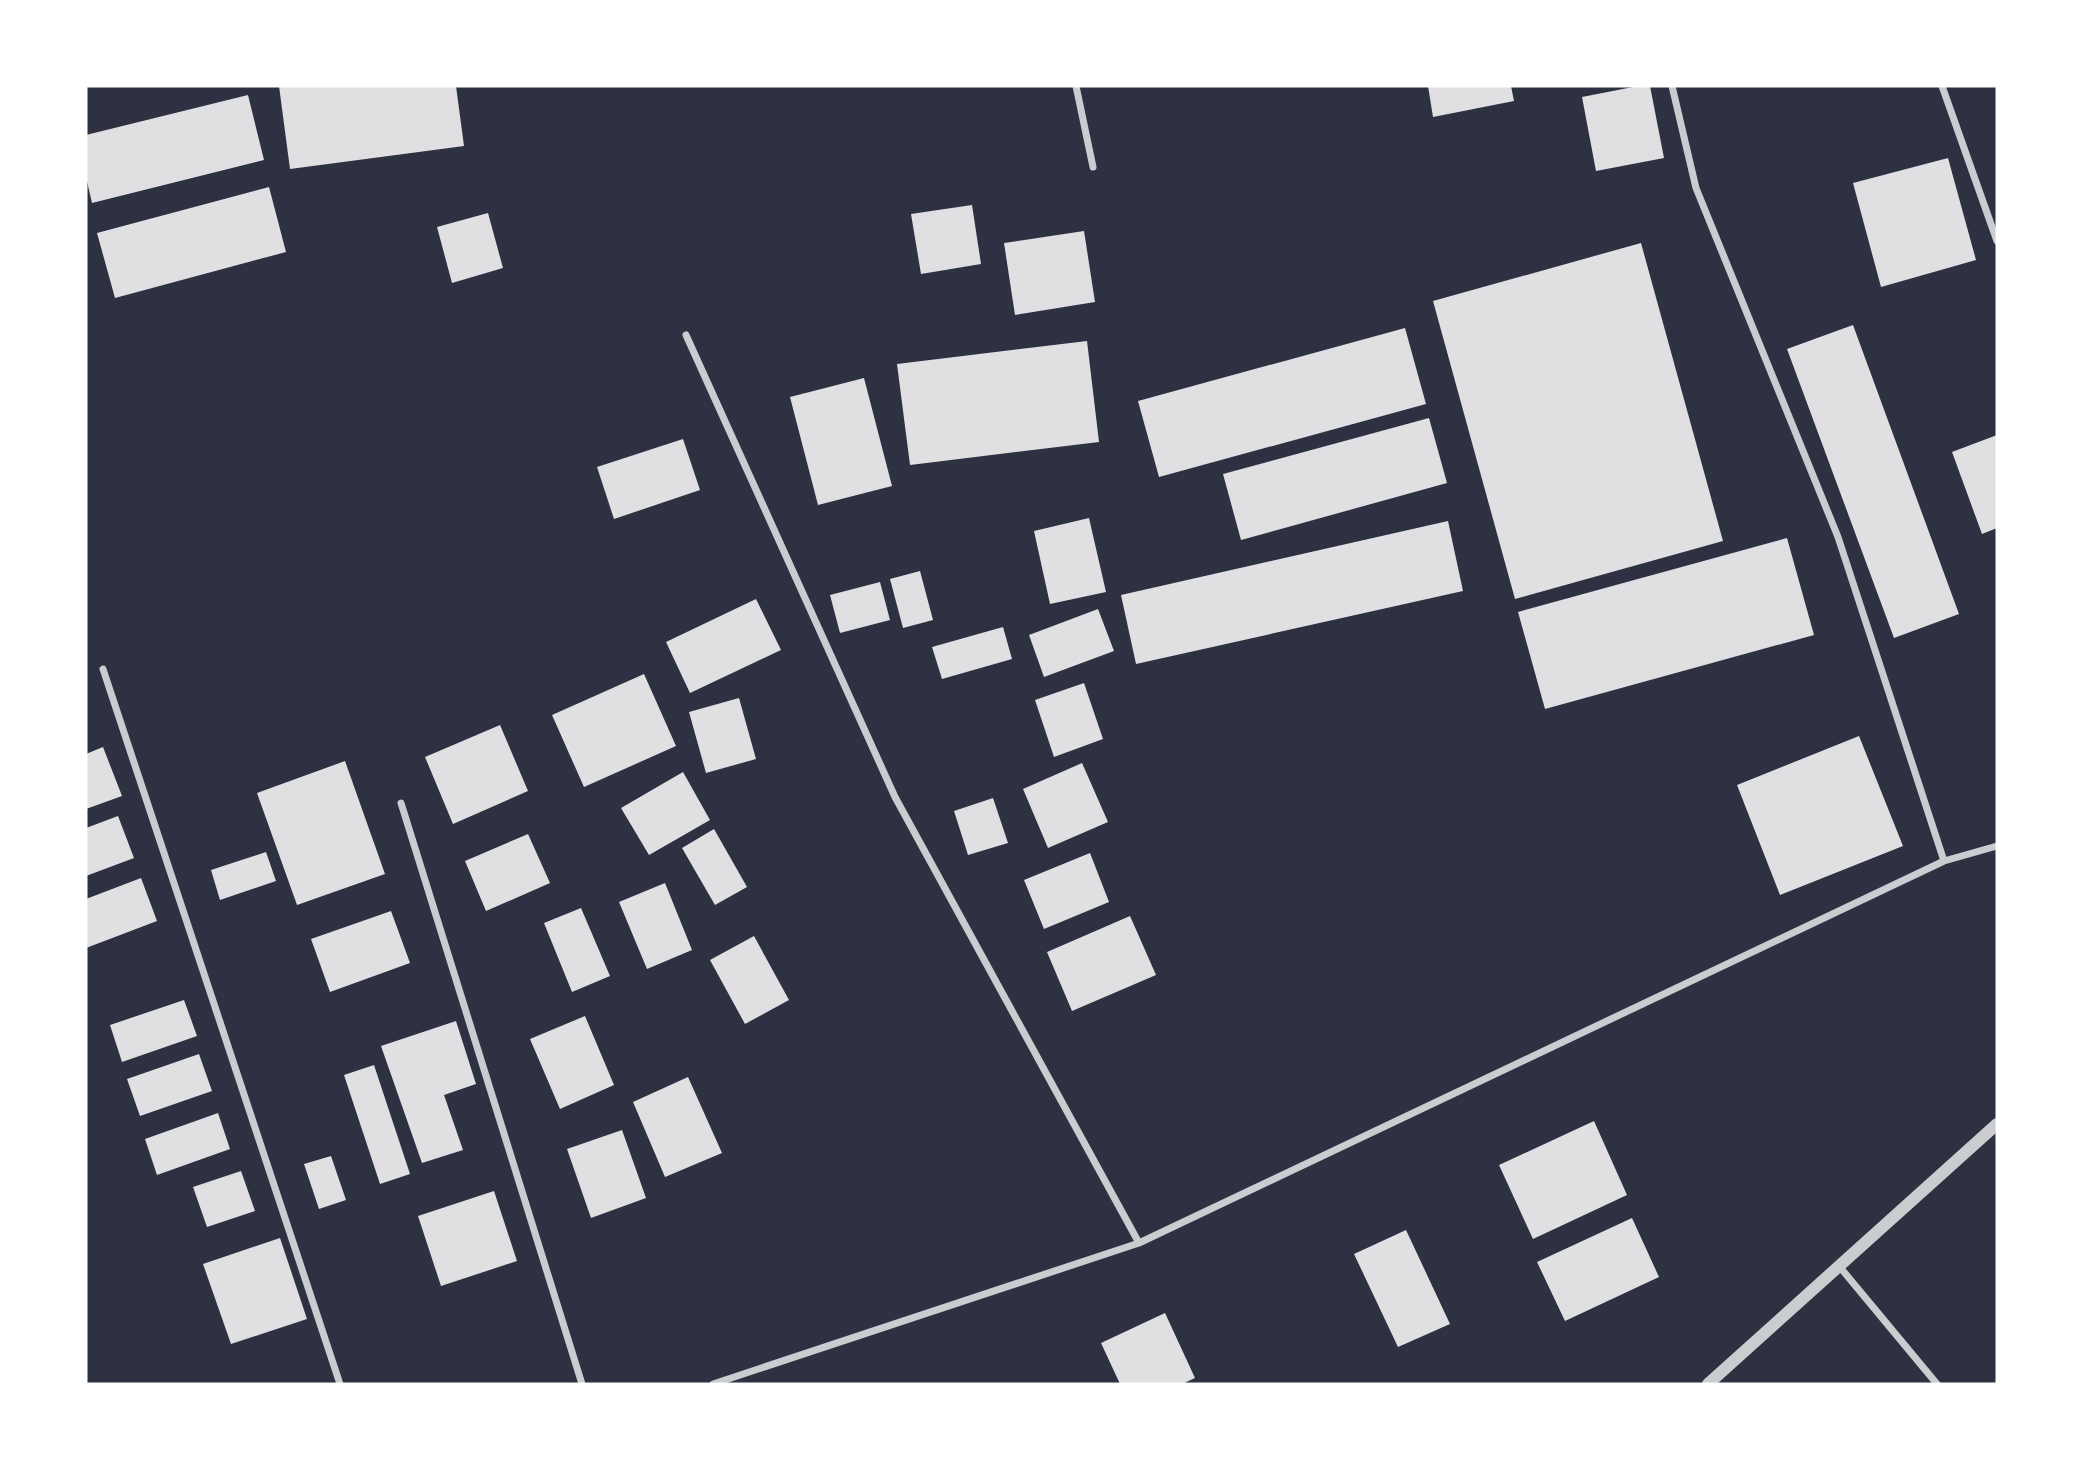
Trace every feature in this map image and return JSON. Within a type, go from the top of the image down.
[{"type":"street","points":[[1076,86],[1093,167]]},
{"type":"street","points":[[1672,86],[1696,188],[1838,537],[1944,862]]},
{"type":"street","points":[[1942,86],[1997,241]]},
{"type":"street","points":[[686,335],[895,797],[1139,1243]]},
{"type":"street","points":[[103,669],[340,1384]]},
{"type":"street","points":[[401,803],[582,1384]]},
{"type":"street","points":[[713,1384],[1139,1243],[1944,862],[1997,846]]},
{"type":"street","points":[[1708,1384],[1997,1124]]},
{"type":"street","points":[[1839,1266],[1937,1384]]},
{"type":"building","points":[[279,86],[456,86],[464,146],[290,169]]},
{"type":"building","points":[[1428,86],[1511,86],[1514,101],[1433,117]]},
{"type":"building","points":[[1650,86],[1664,158],[1596,171],[1582,97]]},
{"type":"building","points":[[248,95],[264,160],[92,203],[86,177],[86,135]]},
{"type":"building","points":[[1948,158],[1976,260],[1881,287],[1853,183]]},
{"type":"building","points":[[269,187],[286,252],[115,298],[97,233]]},
{"type":"building","points":[[972,205],[981,264],[921,274],[911,214]]},
{"type":"building","points":[[488,213],[503,268],[452,283],[437,227]]},
{"type":"building","points":[[1084,231],[1095,302],[1015,315],[1004,243]]},
{"type":"building","points":[[1641,243],[1723,541],[1515,599],[1433,301]]},
{"type":"building","points":[[1853,325],[1959,614],[1894,638],[1787,349]]},
{"type":"building","points":[[1405,328],[1426,404],[1159,477],[1138,401]]},
{"type":"building","points":[[1087,341],[1099,442],[910,465],[897,364]]},
{"type":"building","points":[[864,378],[892,486],[818,505],[790,397]]},
{"type":"building","points":[[1429,418],[1447,483],[1241,540],[1223,474]]},
{"type":"building","points":[[1997,435],[1997,528],[1982,534],[1952,452]]},
{"type":"building","points":[[683,439],[700,490],[614,519],[597,467]]},
{"type":"building","points":[[1089,518],[1106,592],[1050,604],[1034,531]]},
{"type":"building","points":[[1448,521],[1463,591],[1136,664],[1121,595]]},
{"type":"building","points":[[1787,538],[1814,635],[1545,709],[1518,612]]},
{"type":"building","points":[[920,571],[933,620],[903,628],[890,579]]},
{"type":"building","points":[[880,582],[890,620],[840,633],[830,595]]},
{"type":"building","points":[[756,599],[781,650],[690,693],[666,642]]},
{"type":"building","points":[[1098,609],[1114,651],[1044,677],[1029,635]]},
{"type":"building","points":[[1003,627],[1012,659],[942,679],[932,647]]},
{"type":"building","points":[[644,674],[676,746],[584,787],[552,715]]},
{"type":"building","points":[[1084,683],[1103,739],[1054,757],[1035,700]]},
{"type":"building","points":[[739,698],[756,759],[706,773],[689,712]]},
{"type":"building","points":[[500,725],[528,791],[453,824],[425,757]]},
{"type":"building","points":[[1859,736],[1903,846],[1780,895],[1737,785]]},
{"type":"building","points":[[103,747],[122,796],[86,809],[86,754]]},
{"type":"building","points":[[345,761],[385,874],[297,905],[257,793]]},
{"type":"building","points":[[1082,763],[1108,822],[1048,848],[1023,789]]},
{"type":"building","points":[[683,772],[710,820],[649,855],[621,808]]},
{"type":"building","points":[[993,798],[1008,843],[968,855],[954,811]]},
{"type":"building","points":[[118,816],[134,858],[86,876],[86,828]]},
{"type":"building","points":[[714,829],[747,887],[715,905],[682,848]]},
{"type":"building","points":[[528,834],[550,883],[486,911],[465,861]]},
{"type":"building","points":[[266,852],[276,881],[220,900],[211,870]]},
{"type":"building","points":[[1090,853],[1109,902],[1044,929],[1024,880]]},
{"type":"building","points":[[141,878],[157,921],[86,948],[86,899]]},
{"type":"building","points":[[665,883],[692,950],[647,969],[619,902]]},
{"type":"building","points":[[581,908],[610,976],[572,992],[544,923]]},
{"type":"building","points":[[391,911],[410,963],[330,992],[311,939]]},
{"type":"building","points":[[1130,916],[1156,975],[1072,1011],[1047,952]]},
{"type":"building","points":[[754,936],[789,1000],[745,1024],[710,960]]},
{"type":"building","points":[[184,1000],[197,1036],[122,1062],[110,1025]]},
{"type":"building","points":[[585,1016],[614,1085],[560,1109],[530,1039]]},
{"type":"building","points":[[456,1021],[476,1084],[444,1095],[463,1150],[422,1163],[381,1046]]},
{"type":"building","points":[[199,1054],[212,1091],[140,1116],[127,1079]]},
{"type":"building","points":[[374,1065],[410,1174],[380,1184],[344,1075]]},
{"type":"building","points":[[688,1077],[722,1153],[665,1177],[633,1102]]},
{"type":"building","points":[[218,1113],[230,1149],[157,1175],[145,1139]]},
{"type":"building","points":[[1594,1121],[1627,1195],[1533,1239],[1499,1165]]},
{"type":"building","points":[[622,1130],[646,1198],[591,1218],[567,1149]]},
{"type":"building","points":[[331,1156],[346,1200],[319,1209],[304,1164]]},
{"type":"building","points":[[241,1171],[255,1211],[207,1227],[193,1187]]},
{"type":"building","points":[[494,1191],[517,1261],[441,1286],[418,1216]]},
{"type":"building","points":[[1632,1218],[1659,1277],[1565,1321],[1537,1262]]},
{"type":"building","points":[[1406,1230],[1450,1324],[1398,1347],[1354,1254]]},
{"type":"building","points":[[280,1238],[307,1319],[231,1344],[203,1264]]},
{"type":"building","points":[[1165,1313],[1195,1378],[1182,1384],[1120,1384],[1101,1343]]}]
